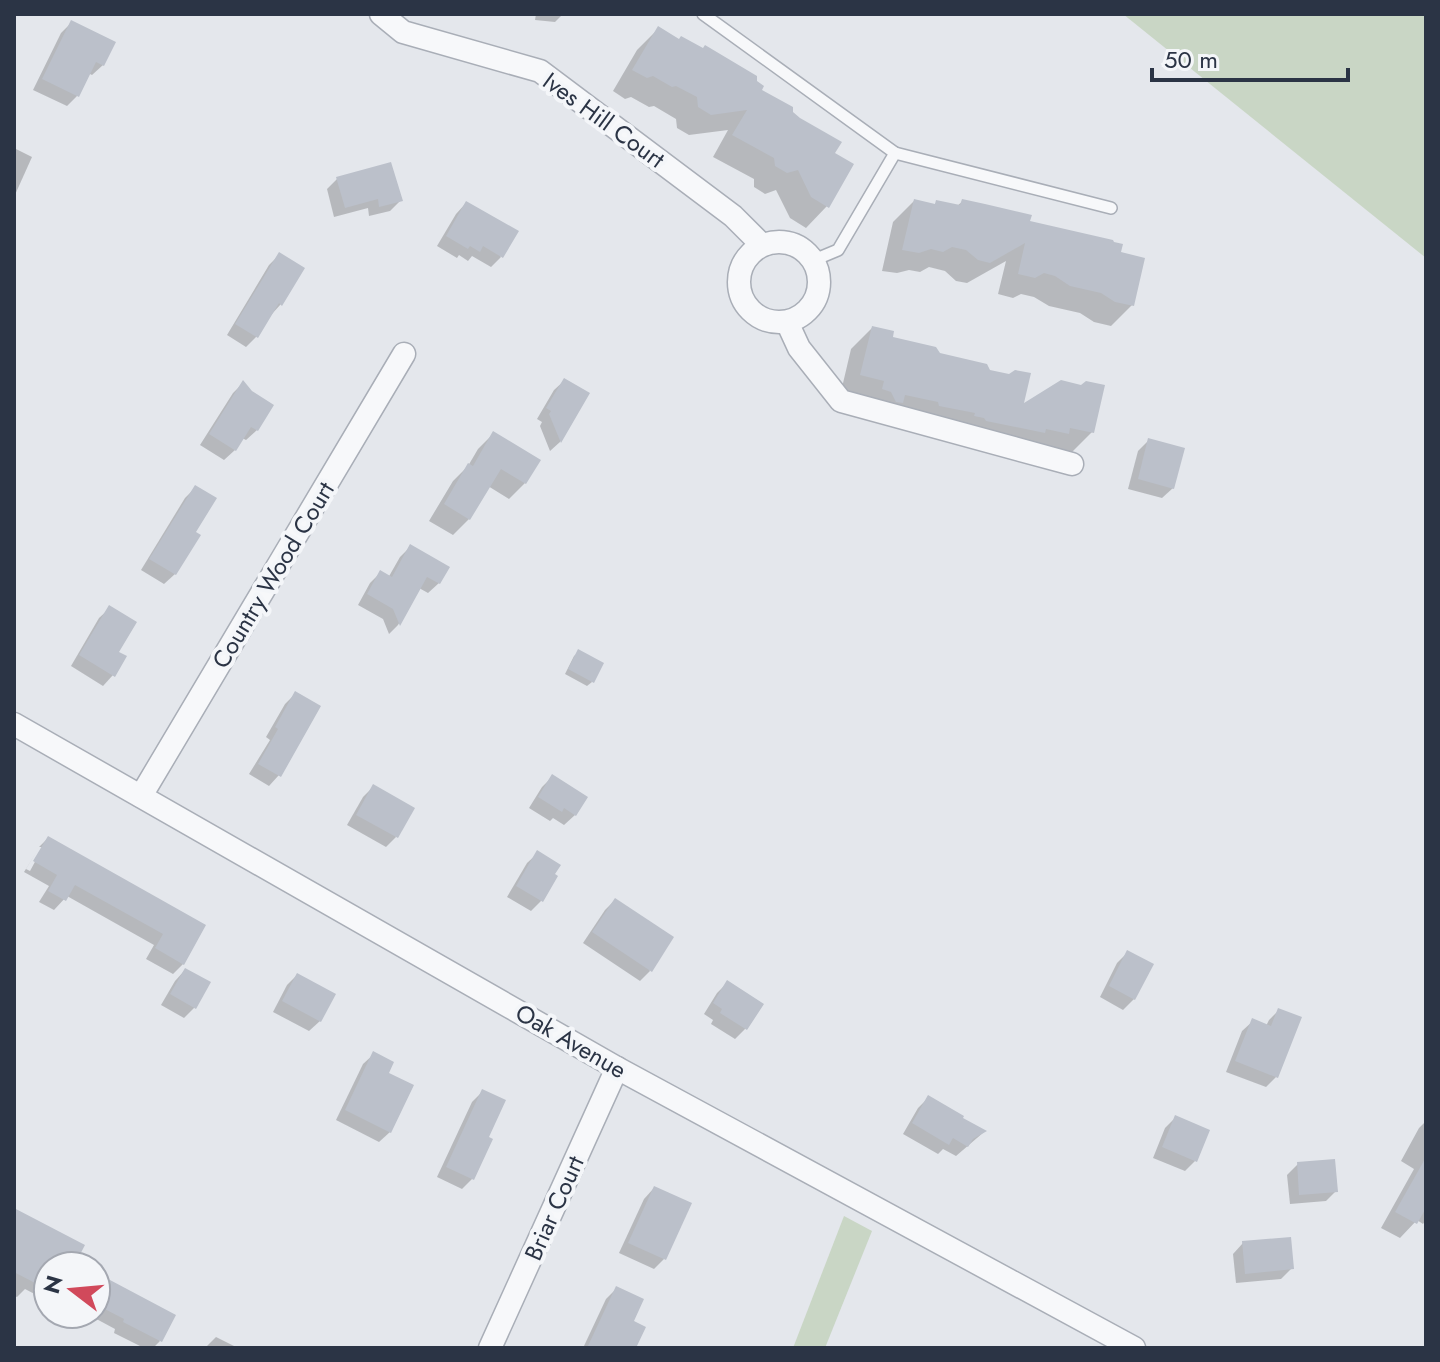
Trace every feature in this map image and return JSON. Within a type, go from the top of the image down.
[{"type":"street","name":"Ives Hill Court","points":[[381,14],[403,32],[540,71],[733,216],[762,245]]},
{"type":"street","points":[[785,241],[806,251],[814,260],[819,272],[817,298],[799,318],[773,322],[750,311],[743,300],[739,275],[744,262],[762,245],[785,241]]},
{"type":"street","points":[[787,322],[799,348],[841,401],[1072,464]]},
{"type":"street","name":"Country Wood Court","points":[[141,796],[404,354]]},
{"type":"street","name":"Oak Avenue","points":[[14,724],[617,1068],[1134,1348]]},
{"type":"street","name":"Briar Court","points":[[490,1348],[617,1068]]},
{"type":"lane","points":[[703,14],[895,153],[1111,208]]},
{"type":"lane","points":[[814,260],[838,250],[895,153]]},
{"type":"green space","points":[[1123,14],[1426,14],[1426,258]]},
{"type":"green space","points":[[844,1216],[872,1231],[825,1348],[793,1348]]},
{"type":"building","points":[[71,20],[116,42],[104,66],[96,62],[79,97],[42,79]]},
{"type":"building","points":[[658,26],[679,39],[681,36],[703,48],[705,45],[757,76],[757,81],[764,86],[762,90],[793,107],[793,112],[800,118],[842,142],[835,153],[854,164],[829,208],[811,197],[798,170],[787,173],[775,166],[774,158],[732,135],[747,110],[711,115],[698,107],[697,97],[653,76],[647,78],[632,70]]},
{"type":"building","points":[[391,162],[403,201],[379,207],[378,199],[345,208],[336,177]]},
{"type":"building","points":[[914,199],[960,205],[962,199],[1032,215],[1030,221],[1123,244],[1121,252],[1145,258],[1134,306],[1115,302],[1101,293],[1070,286],[1055,276],[1044,273],[1035,278],[1018,274],[1025,243],[990,263],[978,260],[966,250],[952,247],[943,252],[931,249],[919,253],[902,250]]},
{"type":"building","points":[[466,201],[519,231],[503,258],[483,246],[480,252],[470,246],[468,249],[446,236]]},
{"type":"building","points":[[279,252],[305,268],[258,338],[235,324]]},
{"type":"building","points":[[872,326],[894,331],[893,337],[936,347],[940,353],[987,364],[990,370],[1009,374],[1015,370],[1031,373],[1024,403],[1061,380],[1081,385],[1086,381],[1105,385],[1094,433],[1070,428],[1069,434],[1046,429],[1045,433],[986,421],[974,416],[975,413],[905,395],[903,403],[896,402],[891,392],[882,389],[884,381],[860,375]]},
{"type":"building","points":[[564,378],[590,393],[561,443],[549,414],[551,411],[546,408]]},
{"type":"building","points":[[243,380],[252,391],[274,405],[258,431],[251,427],[236,451],[209,434]]},
{"type":"building","points":[[493,431],[541,460],[526,484],[501,469],[470,520],[444,504],[468,463],[473,466]]},
{"type":"building","points":[[1148,438],[1185,448],[1174,489],[1138,479]]},
{"type":"building","points":[[195,485],[217,498],[196,532],[201,535],[176,575],[149,559]]},
{"type":"building","points":[[410,544],[450,567],[440,584],[427,577],[400,626],[393,609],[367,594],[380,570],[392,577]]},
{"type":"building","points":[[109,605],[137,622],[119,652],[127,656],[115,677],[79,655]]},
{"type":"building","points":[[578,649],[604,663],[594,683],[568,669]]},
{"type":"building","points":[[295,691],[321,706],[281,777],[258,764]]},
{"type":"building","points":[[552,774],[588,797],[576,816],[564,808],[562,812],[538,797]]},
{"type":"building","points":[[373,784],[415,808],[398,838],[356,815]]},
{"type":"building","points":[[48,836],[206,925],[184,965],[155,948],[163,934],[75,885],[66,901],[48,891],[57,875],[33,861]]},
{"type":"building","points":[[537,850],[561,865],[543,902],[516,886]]},
{"type":"building","points":[[615,898],[674,937],[652,972],[592,932]]},
{"type":"building","points":[[1127,950],[1154,964],[1135,1000],[1109,986]]},
{"type":"building","points":[[185,968],[211,982],[196,1009],[170,994]]},
{"type":"building","points":[[297,973],[336,994],[321,1022],[282,1001]]},
{"type":"building","points":[[727,980],[764,1004],[747,1030],[720,1013],[722,1009],[713,1003]]},
{"type":"building","points":[[1278,1008],[1302,1017],[1278,1078],[1235,1061],[1252,1018],[1271,1026]]},
{"type":"building","points":[[373,1051],[394,1062],[389,1073],[414,1085],[391,1133],[345,1110]]},
{"type":"building","points":[[482,1089],[506,1100],[489,1137],[493,1139],[474,1180],[446,1167]]},
{"type":"building","points":[[928,1095],[987,1131],[973,1139],[968,1147],[953,1138],[949,1145],[912,1123]]},
{"type":"building","points":[[1175,1115],[1210,1130],[1197,1162],[1162,1147]]},
{"type":"building","points":[[1426,1157],[1426,1208],[1417,1224],[1395,1212]]},
{"type":"building","points":[[1335,1159],[1338,1192],[1299,1195],[1297,1162]]},
{"type":"building","points":[[654,1186],[692,1203],[666,1260],[628,1243]]},
{"type":"building","points":[[14,1208],[85,1245],[82,1250],[32,1250],[32,1281],[14,1272]]},
{"type":"building","points":[[1291,1237],[1294,1269],[1245,1274],[1242,1241]]},
{"type":"building","points":[[112,1281],[176,1315],[162,1342],[123,1322],[124,1319],[112,1313]]},
{"type":"building","points":[[616,1286],[644,1299],[634,1321],[646,1327],[636,1348],[587,1348]]}]
